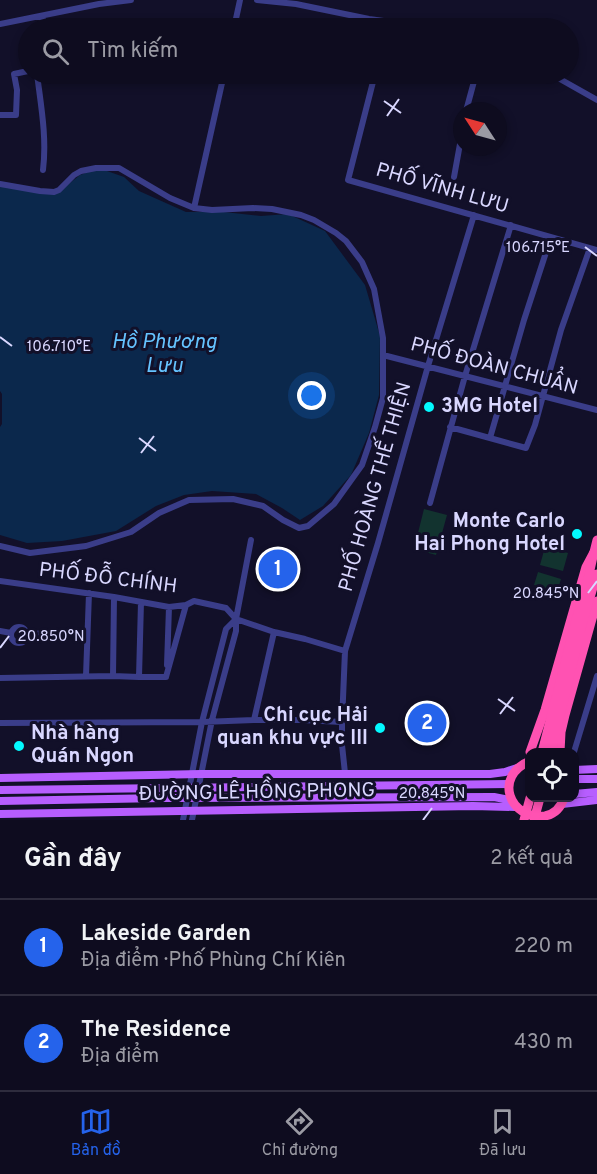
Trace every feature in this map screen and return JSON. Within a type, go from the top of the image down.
[{"type":"highway","points":[[543,748],[597,540]]},
{"type":"highway","points":[[532,748],[586,567],[594,552]]},
{"type":"highway","points":[[552,748],[583,621],[597,574]]},
{"type":"highway","points":[[560,748],[565,715],[597,601]]},
{"type":"highway","points":[[545,710],[547,718],[555,723],[560,722],[565,715]]},
{"type":"highway","points":[[525,761],[517,768],[509,784],[508,792],[517,812],[534,818],[542,817],[556,809]]},
{"type":"highway","points":[[534,820],[539,802]]},
{"type":"main road","name":"ĐƯỜNG LÊ HỒNG PHONG","points":[[0,778],[197,774],[490,774],[517,768]]},
{"type":"main road","points":[[579,770],[597,769]]},
{"type":"main road","points":[[579,779],[597,779]]},
{"type":"main road","points":[[482,797],[490,790],[485,783]]},
{"type":"main road","name":"ĐƯỜNG LÊ HỒNG PHONG","points":[[0,790],[509,784]]},
{"type":"main road","points":[[579,794],[597,792]]},
{"type":"main road","points":[[409,797],[410,807]]},
{"type":"main road","name":"ĐƯỜNG LÊ HỒNG PHONG","points":[[0,801],[494,797],[517,812]]},
{"type":"main road","points":[[556,809],[578,801],[597,800]]},
{"type":"main road","name":"ĐƯỜNG LÊ HỒNG PHONG","points":[[0,814],[56,816],[185,810],[410,807],[517,812]]},
{"type":"street","points":[[32,18],[99,4],[131,0]]},
{"type":"street","points":[[236,18],[240,0]]},
{"type":"street","points":[[257,0],[297,2],[365,18]]},
{"type":"street","points":[[0,24],[18,21]]},
{"type":"street","points":[[0,115],[16,115],[17,90],[14,74],[18,73]]},
{"type":"street","points":[[39,84],[45,153],[43,170]]},
{"type":"street","points":[[194,208],[222,84]]},
{"type":"street","name":"PHỐ VĨNH LƯU","points":[[372,84],[348,180],[594,249]]},
{"type":"street","points":[[468,102],[473,84]]},
{"type":"street","points":[[568,84],[597,100]]},
{"type":"street","points":[[454,177],[458,156]]},
{"type":"street","points":[[0,184],[54,192],[81,171],[96,168],[119,168],[170,198],[194,208],[212,210],[272,208],[301,214],[336,233],[354,250],[368,273],[374,289],[383,338],[383,398],[362,465],[334,504],[308,526],[299,528],[263,506],[233,499],[189,500],[159,513],[131,532],[86,546],[30,553],[0,546]]},
{"type":"street","name":"PHỐ HOÀNG THẾ THIỆN","points":[[345,773],[342,722],[345,651],[474,215]]},
{"type":"street","points":[[430,503],[510,225]]},
{"type":"street","points":[[490,438],[551,237]]},
{"type":"street","points":[[450,427],[526,448],[535,425],[561,330],[594,249]]},
{"type":"street","name":"PHỐ ĐOÀN CHUẨN","points":[[383,355],[597,411]]},
{"type":"street","points":[[192,820],[194,810],[190,787],[197,774],[236,631],[236,619],[251,540]]},
{"type":"street","name":"PHỐ ĐỖ CHÍNH","points":[[0,581],[169,607],[186,605],[194,601],[225,608],[236,619],[274,632],[345,651]]},
{"type":"street","points":[[86,676],[89,593]]},
{"type":"street","points":[[113,676],[114,597]]},
{"type":"street","points":[[139,677],[141,602]]},
{"type":"street","points":[[166,677],[186,605]]},
{"type":"street","points":[[166,677],[169,607]]},
{"type":"street","points":[[183,820],[185,810],[200,787],[197,774],[202,722],[226,629],[236,619]]},
{"type":"street","points":[[19,627],[24,629],[26,639],[20,643],[13,640],[12,633],[19,627]]},
{"type":"street","points":[[0,632],[12,633]]},
{"type":"street","points":[[254,720],[274,632]]},
{"type":"street","points":[[26,634],[64,633]]},
{"type":"street","points":[[575,748],[597,676]]},
{"type":"street","points":[[0,678],[166,677]]},
{"type":"street","points":[[0,723],[202,722],[212,720],[342,722]]},
{"type":"street","points":[[556,809],[559,820]]},
{"type":"green space","points":[[424,509],[447,515],[436,555],[414,549]]},
{"type":"green space","points":[[545,547],[568,553],[563,571],[540,565]]},
{"type":"green space","points":[[538,572],[561,579],[557,592],[534,585]]},
{"type":"water","name":"Hồ Phương Lưu","points":[[94,170],[107,171],[124,177],[139,191],[186,212],[224,212],[261,216],[288,214],[325,231],[365,285],[380,336],[379,395],[369,433],[351,475],[323,506],[300,520],[256,494],[212,491],[184,495],[156,506],[116,531],[62,541],[27,543],[0,535],[2,394],[0,391],[0,186],[56,194],[80,175]]},
{"type":"place","name":"3MG Hotel","points":[[429,407]]},
{"type":"place","name":"Monte Carlo Hai Phong Hotel","points":[[577,534]]},
{"type":"place","name":"Lakeside Garden","points":[[278,569]]},
{"type":"place","name":"The Residence","points":[[427,723]]},
{"type":"place","name":"Chi cục Hải quan khu vực III","points":[[380,728]]},
{"type":"place","name":"Nhà hàng Quán Ngon","points":[[19,746]]}]
